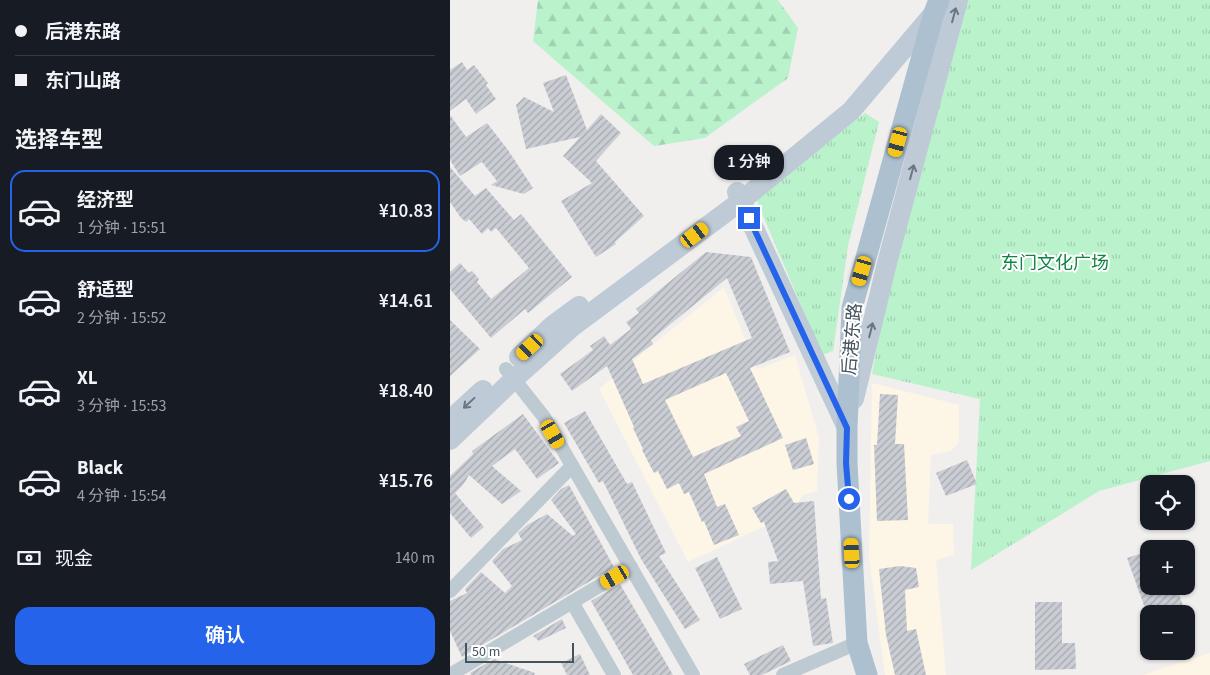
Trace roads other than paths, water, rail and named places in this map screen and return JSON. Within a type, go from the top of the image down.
[{"type":"main road","points":[[847,428],[888,259],[958,0]]},
{"type":"main road","points":[[450,440],[553,325],[739,196],[842,104],[934,3]]},
{"type":"main road","name":"后港东路","points":[[867,675],[857,643],[846,463],[852,308],[934,3]]},
{"type":"main road","points":[[739,196],[847,428]]},
{"type":"main road","points":[[450,420],[510,374]]},
{"type":"street","points":[[510,374],[544,417],[693,675]]},
{"type":"street","points":[[450,590],[572,466]]},
{"type":"street","points":[[450,675],[630,567]]},
{"type":"street","points":[[572,602],[614,675]]},
{"type":"street","points":[[784,675],[857,643]]},
{"type":"park label","name":"东门文化广场","points":[[1055,263]]}]
